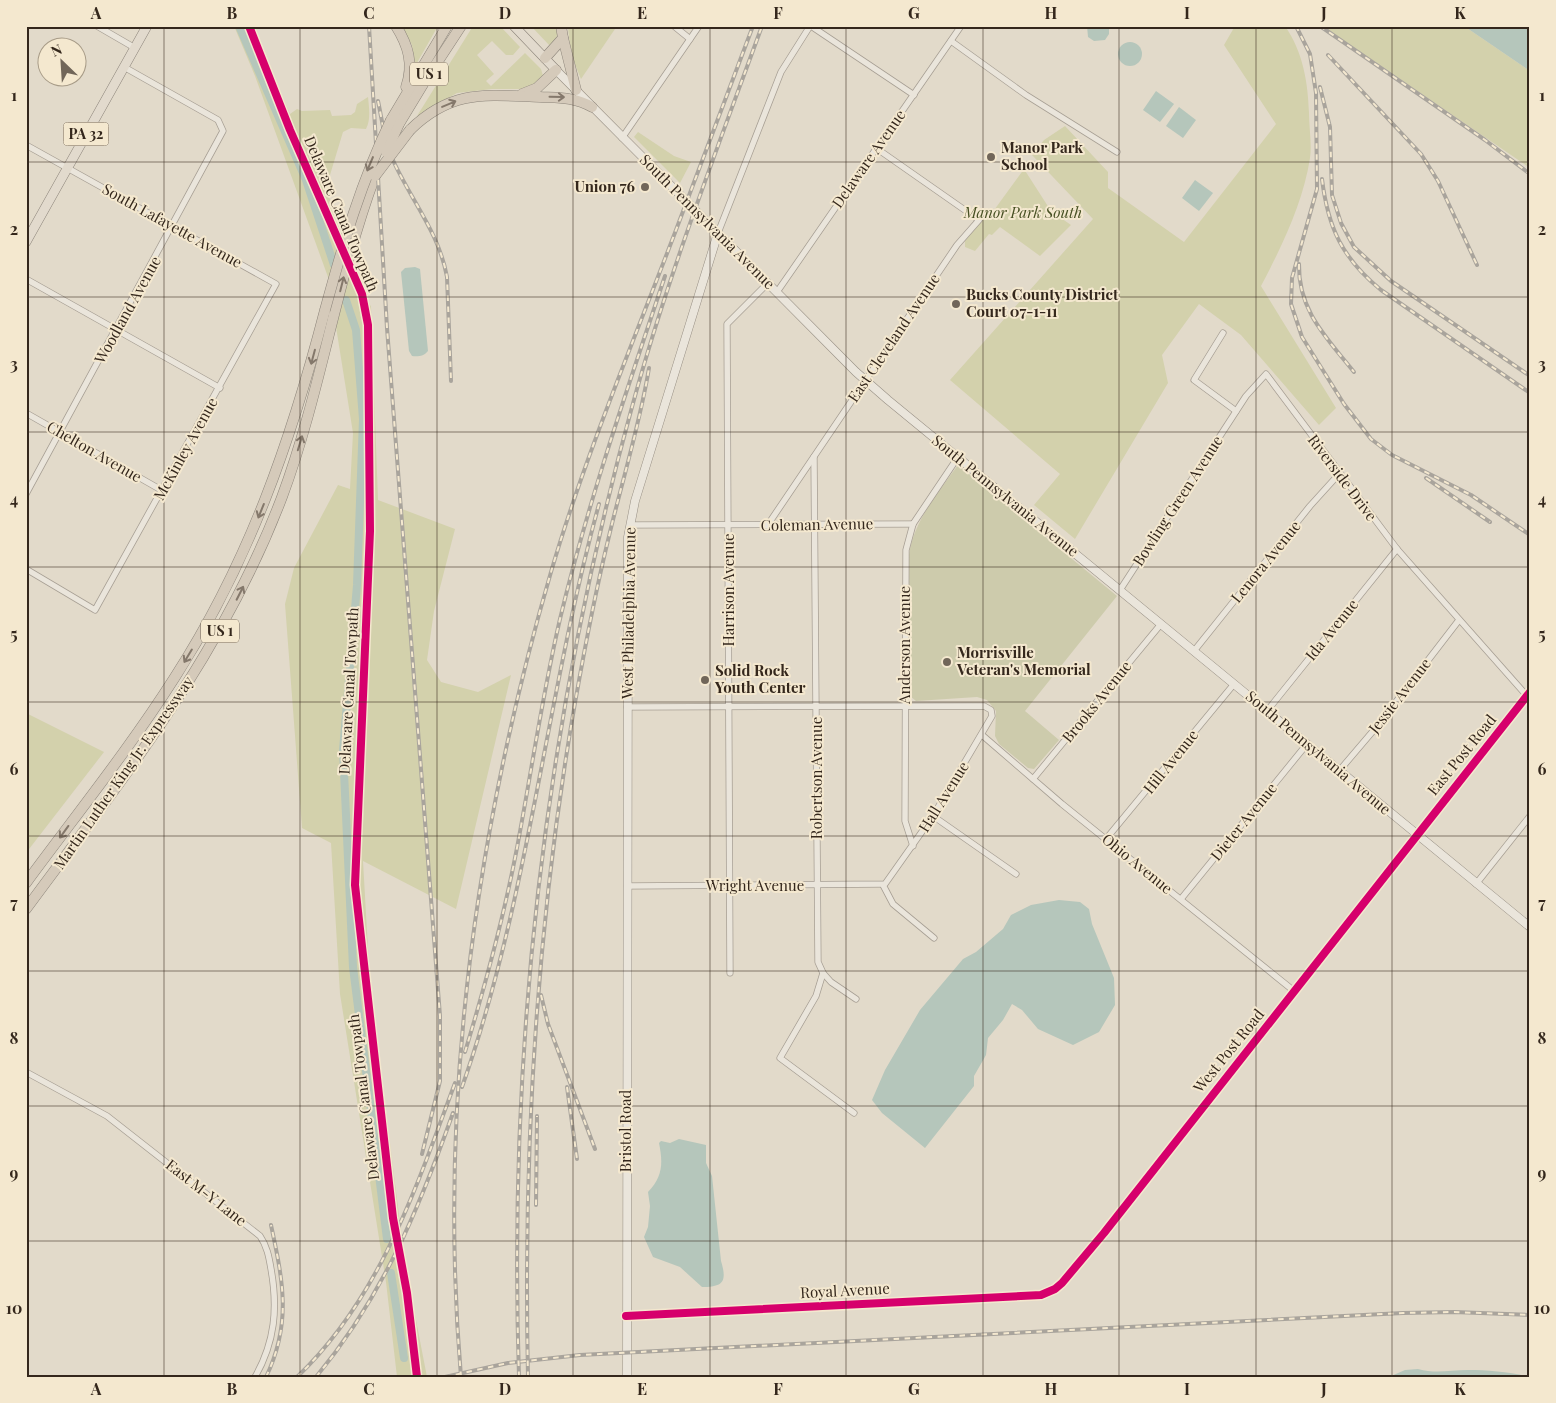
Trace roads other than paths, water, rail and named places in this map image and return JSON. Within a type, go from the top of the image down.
[{"type":"highway","points":[[396,26],[405,42],[410,62],[408,78],[399,105]]},
{"type":"highway","name":"Martin Luther King Jr. Expressway","points":[[26,883],[161,698],[214,609],[248,540],[278,468],[395,122],[399,105],[447,26]]},
{"type":"highway","name":"Martin Luther King Jr. Expressway","points":[[26,908],[169,714],[202,662],[236,601],[262,546],[290,472],[353,211],[367,173],[395,122],[461,26]]},
{"type":"highway","points":[[562,26],[563,38],[576,90]]},
{"type":"highway","points":[[545,58],[563,38]]},
{"type":"highway","points":[[521,94],[537,88],[556,70]]},
{"type":"highway","points":[[376,176],[410,130],[431,112],[454,101],[484,95],[521,94],[567,97],[592,107]]},
{"type":"main road","name":"PA 32","points":[[26,242],[147,26]]},
{"type":"main road","name":"South Pennsylvania Avenue","points":[[514,26],[622,138],[888,400],[1530,927]]},
{"type":"main road","name":"West Philadelphia Avenue","points":[[627,886],[627,555],[630,525],[640,482],[718,233]]},
{"type":"main road","name":"Bristol Road","points":[[627,886],[627,1377]]},
{"type":"street","points":[[97,26],[135,48]]},
{"type":"street","points":[[674,26],[690,39]]},
{"type":"street","points":[[622,138],[699,26]]},
{"type":"street","points":[[718,233],[781,72],[811,26],[914,95]]},
{"type":"street","name":"Delaware Avenue","points":[[777,292],[961,26]]},
{"type":"street","points":[[951,42],[1080,130],[1117,152]]},
{"type":"street","name":"Woodland Avenue","points":[[26,494],[222,136],[221,123],[124,67]]},
{"type":"street","name":"South Lafayette Avenue","points":[[26,145],[276,284]]},
{"type":"street","name":"East Cleveland Avenue","points":[[768,526],[865,379],[930,288],[957,245],[978,221],[876,148]]},
{"type":"street","points":[[26,279],[220,388]]},
{"type":"street","name":"Harrison Avenue","points":[[730,973],[727,324],[768,283]]},
{"type":"street","name":"McKinley Avenue","points":[[26,569],[95,610],[163,491],[276,284]]},
{"type":"street","points":[[1224,332],[1194,380],[1236,412]]},
{"type":"street","name":"Riverside Drive","points":[[1236,412],[1252,387],[1266,374],[1397,549],[1459,620],[1528,694]]},
{"type":"street","name":"Bowling Green Avenue","points":[[1120,590],[1236,412]]},
{"type":"street","name":"Chelton Avenue","points":[[26,413],[163,491]]},
{"type":"street","name":"Robertson Avenue","points":[[814,457],[818,962],[823,973],[816,996],[780,1057],[854,1113]]},
{"type":"street","name":"Anderson Avenue","points":[[913,846],[905,821],[906,550],[913,524],[958,457]]},
{"type":"street","name":"Lenora Avenue","points":[[1194,650],[1310,506],[1339,474]]},
{"type":"street","name":"Coleman Avenue","points":[[630,525],[816,526],[913,524]]},
{"type":"street","name":"Ida Avenue","points":[[1267,711],[1397,549]]},
{"type":"street","name":"Jessie Avenue","points":[[1339,771],[1380,724],[1459,620]]},
{"type":"street","name":"Brooks Avenue","points":[[1033,779],[1161,624]]},
{"type":"street","name":"Hill Avenue","points":[[1106,839],[1234,684]]},
{"type":"street","name":"East Post Road","points":[[1416,834],[1528,694]]},
{"type":"street","points":[[627,707],[905,705]]},
{"type":"street","name":"Hall Avenue","points":[[883,885],[889,881],[933,816],[992,716],[991,710],[984,706],[905,705]]},
{"type":"street","name":"Ohio Avenue","points":[[982,735],[1106,839],[1294,991]]},
{"type":"street","name":"Dieter Avenue","points":[[1181,900],[1307,744]]},
{"type":"street","points":[[933,816],[1016,874]]},
{"type":"street","points":[[1476,884],[1530,816]]},
{"type":"street","name":"West Post Road","points":[[1062,1283],[1416,834]]},
{"type":"street","points":[[883,885],[893,904],[934,938]]},
{"type":"street","name":"Wright Avenue","points":[[627,886],[883,885]]},
{"type":"street","points":[[823,973],[856,999]]},
{"type":"street","name":"East M-Y Lane","points":[[26,1072],[108,1116],[260,1236],[270,1260],[276,1314],[267,1353],[255,1377]]},
{"type":"street","name":"Royal Avenue","points":[[626,1316],[1041,1295],[1055,1289],[1062,1283]]},
{"type":"waterway","points":[[239,26],[306,180],[334,265]]},
{"type":"waterway","points":[[346,300],[356,330],[363,419],[357,585],[343,750],[353,967],[387,1239]]},
{"type":"waterway","points":[[391,1273],[404,1358]]},
{"type":"railway","points":[[369,26],[387,328],[440,1016],[440,1081],[422,1154]]},
{"type":"railway","points":[[461,1377],[455,1275],[455,1173],[459,1072],[469,970],[483,870],[502,770],[524,670],[564,529],[610,400],[753,26]]},
{"type":"railway","points":[[519,1377],[517,1254],[520,1132],[527,1010],[539,888],[555,767],[576,646],[602,526],[646,359],[693,215],[762,26]]},
{"type":"railway","points":[[1296,26],[1310,54],[1316,93],[1317,189],[1292,278],[1291,304],[1302,337],[1344,404],[1371,439],[1392,455],[1471,495],[1530,535]]},
{"type":"railway","points":[[1320,26],[1485,140],[1530,174]]},
{"type":"railway","points":[[1328,55],[1421,154],[1438,181],[1477,265]]},
{"type":"railway","points":[[1320,87],[1330,127],[1332,195],[1341,223],[1354,247],[1391,281],[1530,376]]},
{"type":"railway","points":[[378,101],[389,151],[431,230],[443,261],[447,277],[451,381]]},
{"type":"railway","points":[[1322,179],[1328,213],[1333,227],[1339,241],[1356,266],[1381,290],[1530,393]]},
{"type":"railway","points":[[1299,264],[1303,296],[1309,310],[1324,335],[1354,372]]},
{"type":"railway","points":[[465,1052],[505,903],[548,677],[571,575],[609,446],[665,276]]},
{"type":"railway","points":[[528,1377],[527,1292],[530,1123],[535,1038],[550,870],[575,703],[595,596],[636,430],[649,368]]},
{"type":"railway","points":[[1426,478],[1490,522]]},
{"type":"railway","points":[[462,1087],[485,1016],[504,943],[521,870],[565,650],[599,504]]},
{"type":"railway","points":[[541,995],[548,1024],[595,1149]]},
{"type":"railway","points":[[297,1377],[326,1346],[351,1312],[373,1277],[410,1201],[455,1083]]},
{"type":"railway","points":[[567,1087],[577,1159]]},
{"type":"railway","points":[[316,1377],[340,1346],[380,1284],[412,1218],[453,1113]]},
{"type":"railway","points":[[536,1205],[537,1116]]},
{"type":"railway","points":[[266,1377],[279,1338],[283,1302],[282,1283],[271,1225]]},
{"type":"railway","points":[[445,1377],[508,1363],[580,1355],[1403,1313],[1454,1312],[1530,1315]]},
{"type":"place","name":"Manor Park School","points":[[991,157]]},
{"type":"place","name":"Union 76","points":[[645,187]]},
{"type":"place","name":"Bucks County District Court 07-1-11","points":[[956,304]]},
{"type":"place","name":"Morrisville Veteran's Memorial","points":[[947,662]]},
{"type":"place","name":"Solid Rock Youth Center","points":[[705,680]]},
{"type":"park label","name":"Manor Park South","points":[[1023,213]]}]
